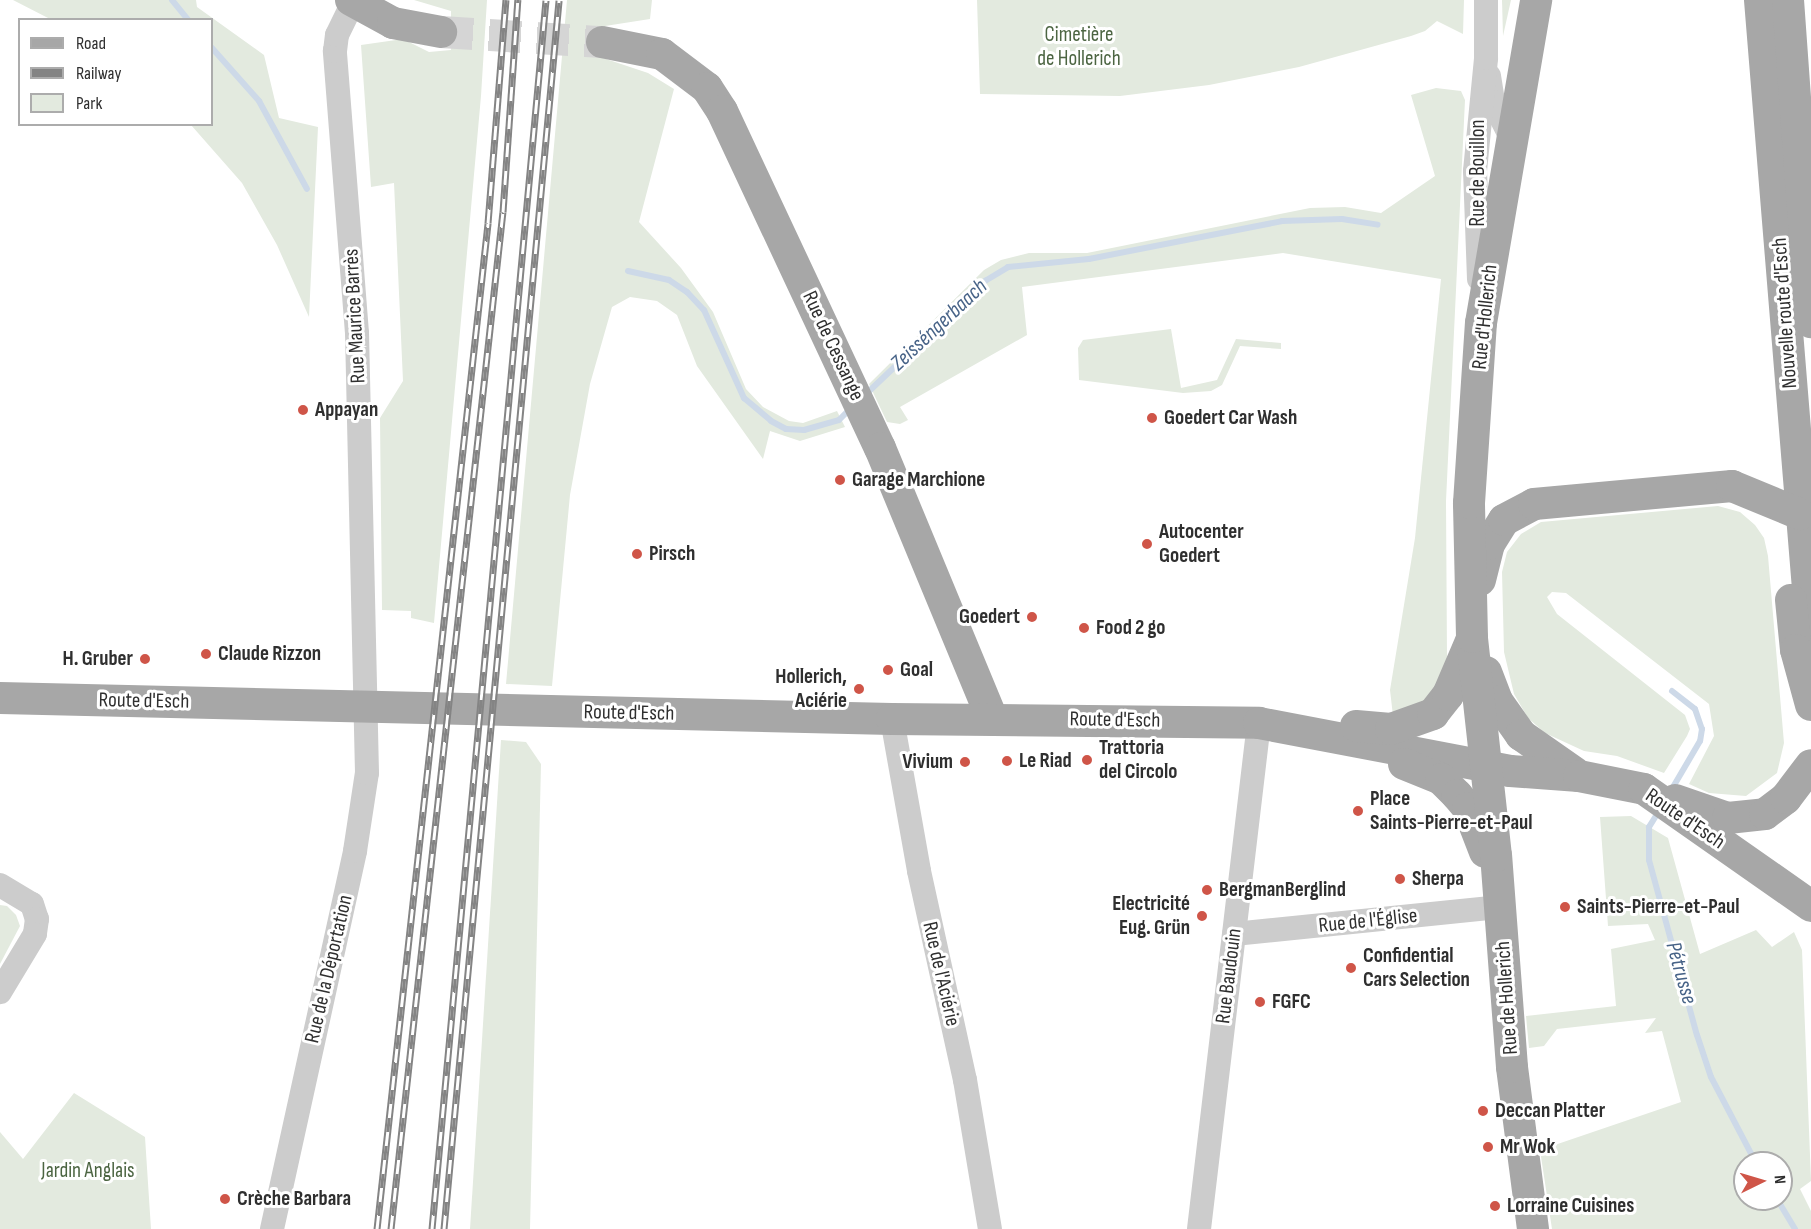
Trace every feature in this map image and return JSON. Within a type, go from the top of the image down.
[{"type":"main road","name":"Rue d'Hollerich","points":[[1472,637],[1469,503],[1481,323],[1510,135],[1536,0]]},
{"type":"main road","name":"Nouvelle route d'Esch","points":[[1760,0],[1806,515],[1811,626]]},
{"type":"main road","points":[[1788,0],[1811,322]]},
{"type":"main road","points":[[352,1],[393,23],[441,32]]},
{"type":"main road","name":"Rue de Cessange","points":[[602,42],[662,54],[707,88],[722,111],[859,403],[992,719]]},
{"type":"main road","points":[[1486,766],[1472,637],[1481,571],[1489,544],[1504,520],[1521,509],[1569,498],[1708,485],[1732,486],[1806,515]]},
{"type":"main road","points":[[1756,494],[1774,513],[1782,534],[1796,650],[1811,705]]},
{"type":"main road","points":[[1259,723],[1391,729],[1418,722],[1433,714],[1448,695],[1472,637]]},
{"type":"main road","points":[[1472,637],[1508,719],[1544,754],[1580,776]]},
{"type":"main road","name":"Route d'Esch","points":[[0,698],[892,719],[1259,723],[1486,766],[1580,776],[1644,789],[1684,810],[1811,906]]},
{"type":"main road","name":"Route d'Esch","points":[[1259,723],[1412,766],[1441,779],[1468,808],[1479,832],[1501,908]]},
{"type":"main road","points":[[1684,810],[1728,818],[1765,814],[1786,798],[1811,765]]},
{"type":"main road","name":"Rue de Hollerich","points":[[1486,766],[1501,908],[1512,1067],[1533,1229]]},
{"type":"street","name":"Rue de Bouillon","points":[[1481,323],[1475,171],[1485,58],[1486,0]]},
{"type":"street","name":"Rue Maurice Barrès","points":[[352,1],[337,35],[335,51],[357,333],[368,707]]},
{"type":"street","name":"Rue de Bouillon","points":[[1485,58],[1493,102],[1510,135]]},
{"type":"street","name":"Rue de la Déportation","points":[[272,1229],[355,851],[367,773],[368,707]]},
{"type":"street","name":"Rue de l'Aciérie","points":[[892,719],[919,871],[965,1080],[990,1229]]},
{"type":"street","name":"Rue Baudouin","points":[[1199,1229],[1259,723]]},
{"type":"street","points":[[0,885],[32,904],[37,919],[35,934],[0,992]]},
{"type":"street","name":"Rue de l'Église","points":[[1234,934],[1501,908]]},
{"type":"green space","points":[[13,0],[196,0],[197,7],[212,18],[48,18]]},
{"type":"green space","points":[[414,0],[487,0],[481,96],[434,623],[411,618],[411,611],[382,610],[380,418],[403,381],[394,183],[371,187],[361,45],[403,39],[429,52],[451,50],[451,11]]},
{"type":"green space","points":[[567,0],[652,0],[650,19],[605,26],[600,57],[648,73],[674,89],[639,222],[681,268],[713,312],[746,389],[763,407],[789,421],[803,423],[837,411],[845,427],[800,441],[770,431],[763,459],[697,366],[677,315],[657,301],[630,297],[612,307],[590,384],[570,495],[552,686],[506,684]]},
{"type":"green space","name":"Cimetière de Hollerich","points":[[977,0],[1464,0],[1463,34],[1437,21],[1425,31],[1411,36],[1299,67],[1209,85],[1120,96],[980,94]]},
{"type":"green space","points":[[1502,0],[1511,0],[1503,36]]},
{"type":"green space","points":[[213,18],[264,55],[279,118],[318,127],[309,317],[277,245],[242,183],[192,126],[213,126]]},
{"type":"green space","points":[[1436,88],[1461,91],[1465,100],[1446,501],[1447,657],[1438,687],[1420,704],[1393,716],[1390,690],[1415,538],[1441,279],[1283,253],[1022,287],[1027,335],[900,407],[908,420],[900,424],[887,422],[869,384],[984,270],[1001,260],[1029,253],[1087,253],[1310,208],[1345,207],[1381,213],[1435,176],[1411,95]]},
{"type":"green space","points":[[1171,329],[1181,388],[1217,380],[1236,339],[1281,343],[1281,349],[1240,346],[1222,385],[1211,391],[1183,393],[1079,380],[1078,348],[1083,340]]},
{"type":"green space","points":[[1718,506],[1740,512],[1755,525],[1764,538],[1768,556],[1784,743],[1777,773],[1746,796],[1709,793],[1689,784],[1714,736],[1709,704],[1566,593],[1552,592],[1547,597],[1557,614],[1685,715],[1690,729],[1664,773],[1617,756],[1584,751],[1545,733],[1528,718],[1514,694],[1504,652],[1502,572],[1507,552],[1521,534],[1541,522]]},
{"type":"green space","points":[[501,740],[526,742],[541,764],[530,1229],[470,1229]]},
{"type":"green space","points":[[1631,816],[1668,838],[1700,954],[1756,930],[1772,947],[1794,932],[1802,950],[1811,1181],[1800,1189],[1811,1211],[1811,1229],[1552,1229],[1540,1150],[1681,1102],[1662,1031],[1645,1033],[1656,1018],[1557,1029],[1544,1046],[1529,1048],[1526,1016],[1616,1006],[1611,949],[1655,940],[1648,924],[1608,926],[1600,817]]},
{"type":"green space","points":[[0,905],[7,906],[16,915],[20,926],[0,964]]},
{"type":"green space","name":"Jardin Anglais","points":[[74,1093],[145,1137],[151,1229],[0,1229],[0,1132],[23,1159]]},
{"type":"waterway","name":"Zeisséngerbaach","points":[[172,0],[186,18]]},
{"type":"waterway","name":"Zeisséngerbaach","points":[[213,49],[259,101],[307,189]]},
{"type":"waterway","name":"Zeisséngerbaach","points":[[865,395],[985,281],[1008,267],[1089,259],[1282,221],[1342,219],[1378,225]]},
{"type":"waterway","name":"Zeisséngerbaach","points":[[628,271],[669,280],[687,292],[704,310],[744,398],[771,421],[786,429],[804,430],[839,420],[851,408]]},
{"type":"waterway","name":"Pétrusse","points":[[1672,691],[1695,709],[1702,729],[1700,741],[1672,789]]},
{"type":"waterway","name":"Pétrusse","points":[[1659,811],[1649,827],[1649,860],[1697,1035],[1711,1077],[1750,1151]]},
{"type":"waterway","name":"Pétrusse","points":[[1784,1211],[1795,1229]]},
{"type":"tunnel","points":[[441,32],[602,42]]},
{"type":"railway","points":[[377,1229],[488,223],[506,0]]},
{"type":"railway","points":[[391,1229],[503,212],[518,0]]},
{"type":"railway","points":[[432,1229],[546,0]]},
{"type":"railway","points":[[444,1229],[559,0]]},
{"type":"place","name":"Appayan","points":[[303,410]]},
{"type":"place","name":"Goedert Car Wash","points":[[1152,418]]},
{"type":"place","name":"Garage Marchione","points":[[840,480]]},
{"type":"place","name":"Autocenter Goedert","points":[[1147,544]]},
{"type":"place","name":"Pirsch","points":[[637,554]]},
{"type":"place","name":"Goedert","points":[[1032,617]]},
{"type":"place","name":"Food 2 go","points":[[1084,628]]},
{"type":"place","name":"Claude Rizzon","points":[[206,654]]},
{"type":"place","name":"H. Gruber","points":[[145,659]]},
{"type":"place","name":"Goal","points":[[888,670]]},
{"type":"place","name":"Hollerich, Aciérie","points":[[859,689]]},
{"type":"place","name":"Trattoria del Circolo","points":[[1087,760]]},
{"type":"place","name":"Le Riad","points":[[1007,761]]},
{"type":"place","name":"Vivium","points":[[965,762]]},
{"type":"place","name":"Place Saints-Pierre-et-Paul","points":[[1358,811]]},
{"type":"place","name":"Sherpa","points":[[1400,879]]},
{"type":"place","name":"BergmanBerglind","points":[[1207,890]]},
{"type":"place","name":"Saints-Pierre-et-Paul","points":[[1565,907]]},
{"type":"place","name":"Electricité Eug. Grün","points":[[1202,916]]},
{"type":"place","name":"Confidential Cars Selection","points":[[1351,968]]},
{"type":"place","name":"FGFC","points":[[1260,1002]]},
{"type":"place","name":"Deccan Platter","points":[[1483,1111]]},
{"type":"place","name":"Mr Wok","points":[[1488,1147]]},
{"type":"place","name":"Crèche Barbara","points":[[225,1199]]},
{"type":"place","name":"Lorraine Cuisines","points":[[1495,1206]]}]
